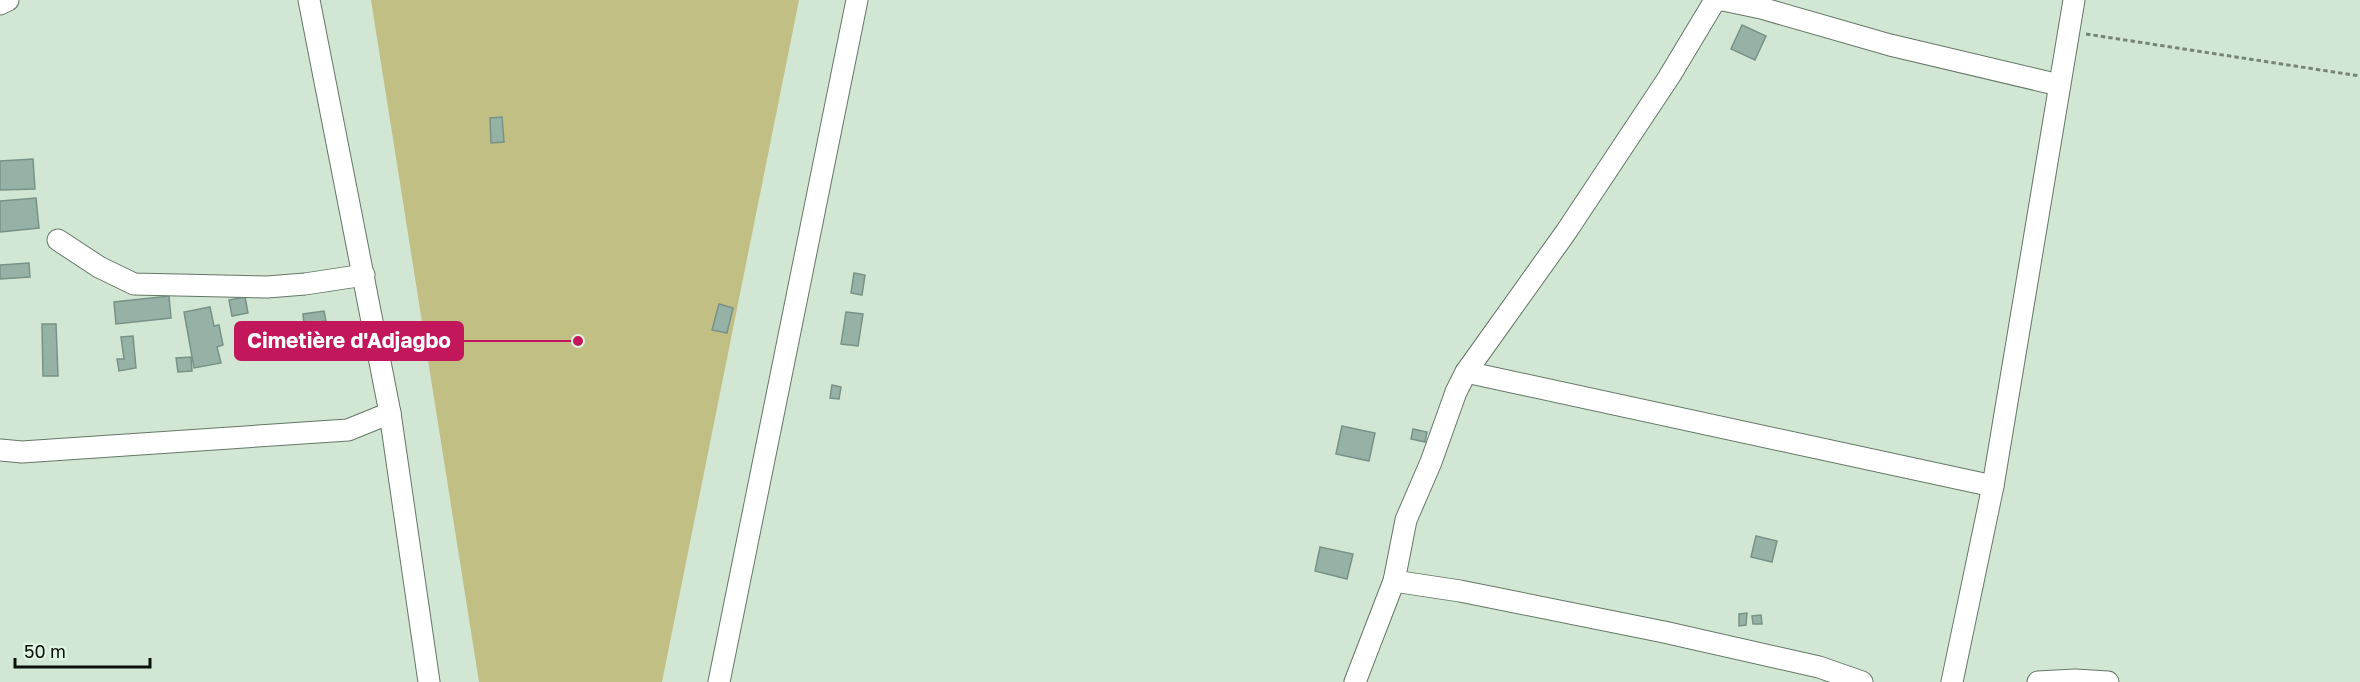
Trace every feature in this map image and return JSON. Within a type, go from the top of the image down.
[{"type":"street","points":[[0,4],[8,0]]},
{"type":"street","points":[[309,0],[390,413],[429,682]]},
{"type":"street","points":[[718,682],[857,0]]},
{"type":"street","points":[[1355,682],[1394,581],[1406,520],[1466,372],[1669,78],[1714,2],[1722,0],[1761,8],[1890,45],[2059,85]]},
{"type":"street","points":[[1952,682],[1993,486],[2074,0]]},
{"type":"street","points":[[58,240],[99,267],[134,284],[267,287],[364,275]]},
{"type":"street","points":[[1466,372],[1993,486]]},
{"type":"street","points":[[0,450],[33,452],[348,430],[390,413]]},
{"type":"street","points":[[1394,581],[1460,591],[1664,632],[1819,667],[1862,682]]},
{"type":"street","points":[[2038,682],[2074,680],[2108,682]]},
{"type":"path","points":[[2068,31],[2360,76]]},
{"type":"shaded area","points":[[371,0],[799,0],[662,682],[479,682]]},
{"type":"building","points":[[1742,25],[1766,36],[1755,60],[1731,49]]},
{"type":"building","points":[[502,117],[504,142],[491,143],[490,118]]},
{"type":"building","points":[[33,159],[35,189],[0,190],[0,161]]},
{"type":"building","points":[[36,198],[39,228],[0,232],[0,201]]},
{"type":"building","points":[[29,263],[30,277],[0,279],[0,265]]},
{"type":"building","points":[[854,273],[865,275],[862,295],[851,293]]},
{"type":"building","points":[[169,296],[171,318],[116,324],[114,302]]},
{"type":"building","points":[[245,297],[248,313],[232,316],[229,300]]},
{"type":"building","points":[[719,304],[733,308],[727,333],[712,330]]},
{"type":"building","points":[[210,307],[214,326],[219,325],[223,345],[217,347],[221,363],[194,368],[184,312]]},
{"type":"building","points":[[324,311],[326,321],[304,324],[303,314]]},
{"type":"building","points":[[846,312],[863,314],[858,346],[841,344]]},
{"type":"building","points":[[42,324],[56,324],[58,376],[43,376]]},
{"type":"building","points":[[133,336],[136,368],[119,371],[117,359],[124,359],[121,337]]},
{"type":"building","points":[[191,357],[192,371],[178,372],[176,358]]},
{"type":"building","points":[[832,385],[841,387],[839,399],[830,398]]},
{"type":"building","points":[[1342,426],[1375,433],[1369,461],[1336,454]]},
{"type":"building","points":[[1413,429],[1427,432],[1425,442],[1411,439]]},
{"type":"building","points":[[1756,536],[1777,541],[1772,562],[1751,557]]},
{"type":"building","points":[[1320,547],[1353,554],[1347,579],[1315,571]]},
{"type":"building","points":[[1747,613],[1746,625],[1739,626],[1739,614]]},
{"type":"building","points":[[1761,615],[1762,624],[1753,624],[1752,616]]},
{"type":"place","name":"Cimetière d'Adjagbo","points":[[578,341]]}]
